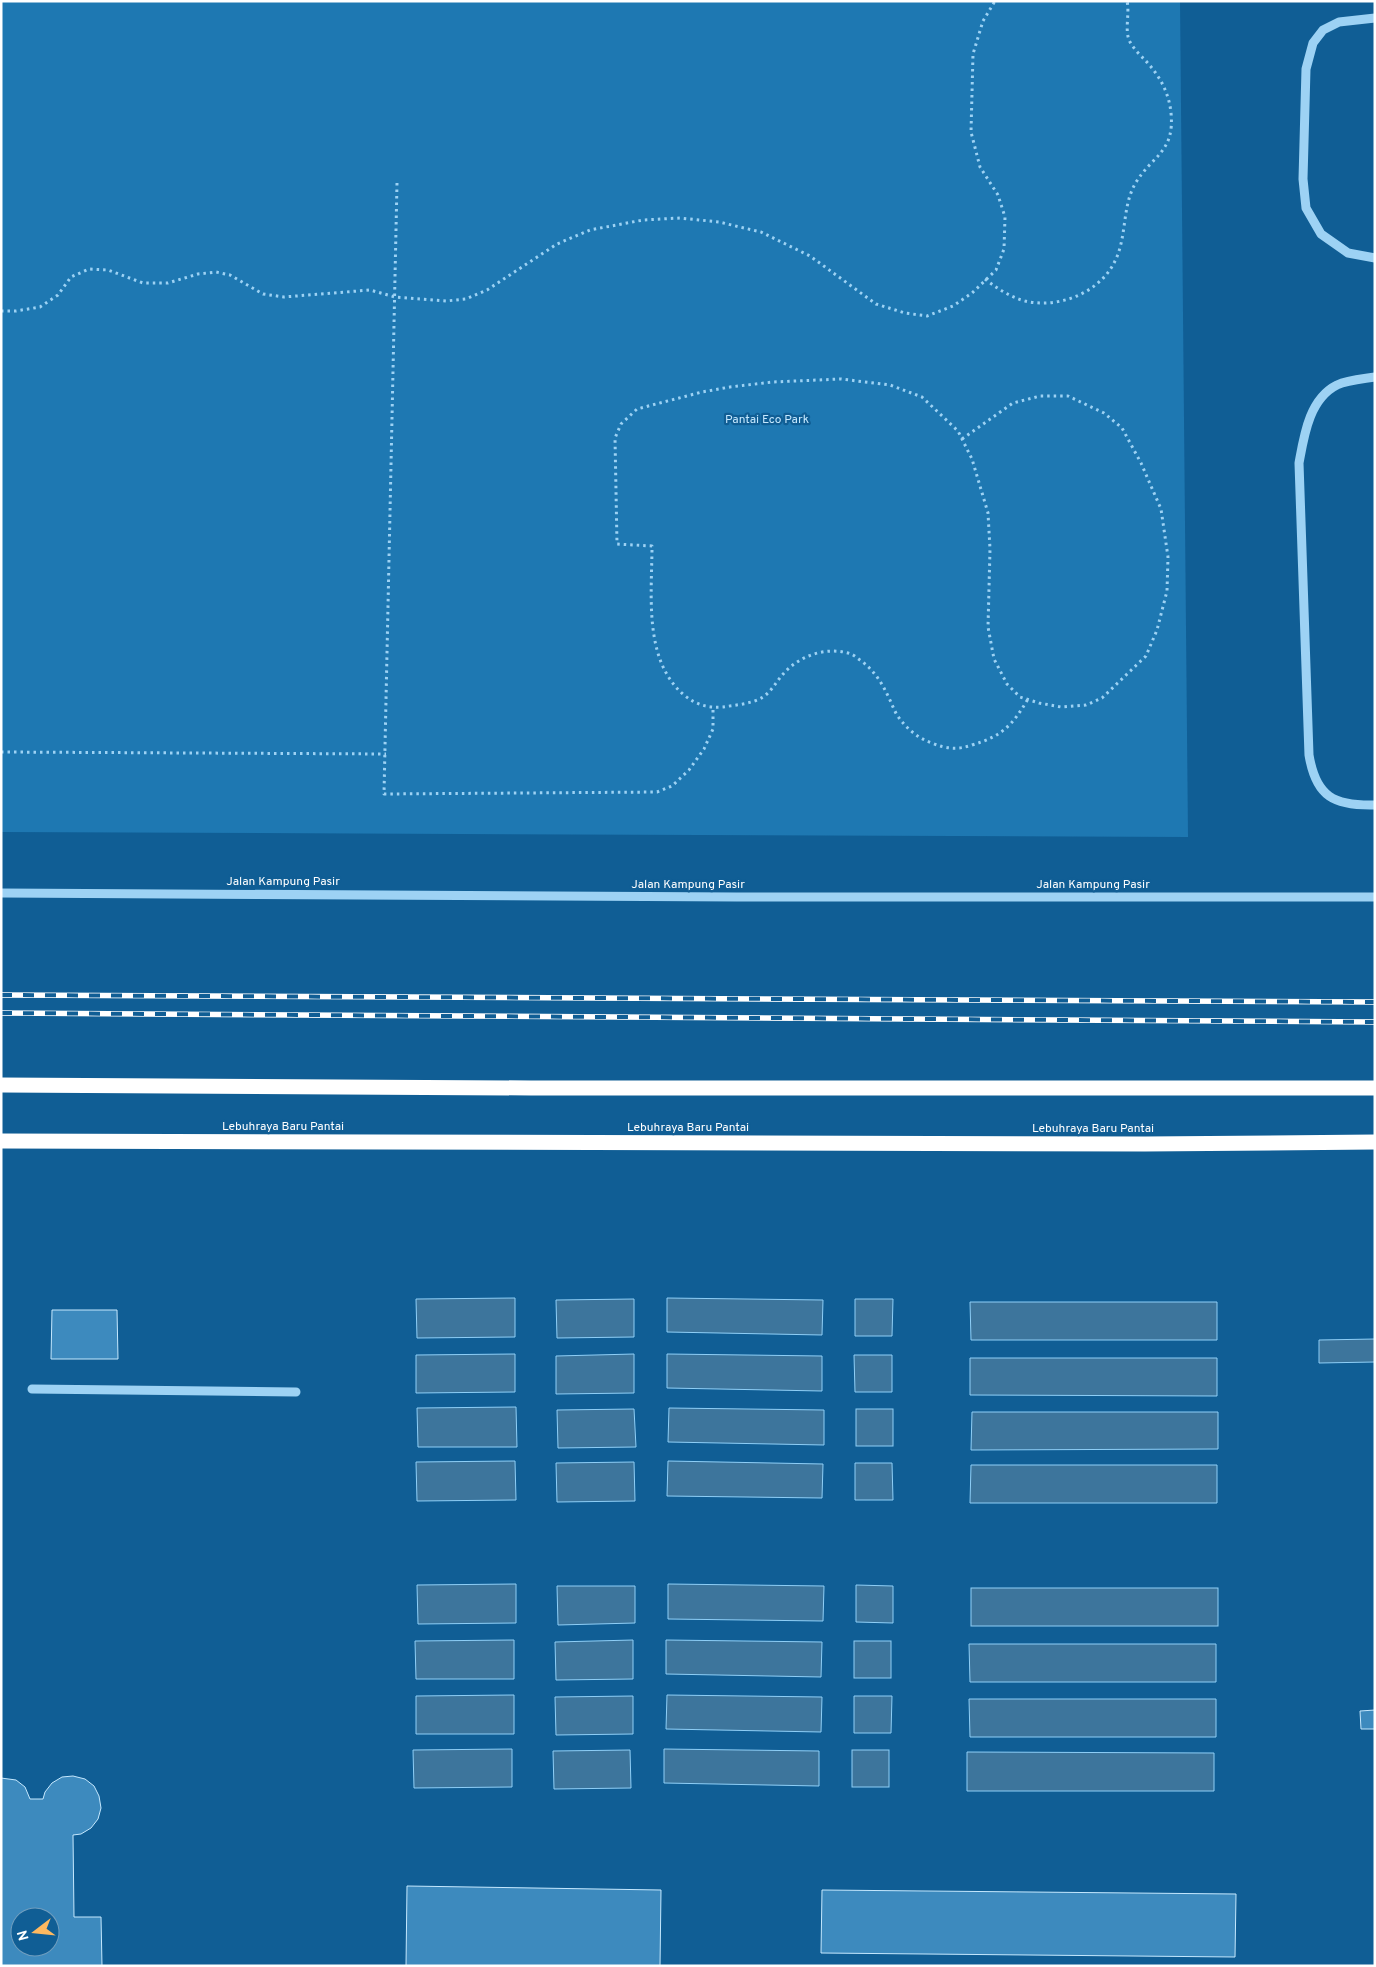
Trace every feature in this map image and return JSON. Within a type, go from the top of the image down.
[{"type":"highway","points":[[1,1084],[521,1088],[1375,1088]]},
{"type":"highway","name":"Lebuhraya Baru Pantai","points":[[1,1141],[1145,1144],[1375,1142]]},
{"type":"street","points":[[1375,18],[1339,22],[1323,30],[1313,43],[1306,69],[1304,180],[1306,208],[1321,234],[1348,253],[1375,258]]},
{"type":"street","points":[[1375,377],[1336,386],[1320,400],[1305,427],[1299,462],[1309,755],[1318,787],[1328,797],[1352,806],[1375,806]]},
{"type":"street","name":"Jalan Kampung Pasir","points":[[1,893],[737,897],[1375,897]]},
{"type":"street","points":[[32,1389],[296,1392]]},
{"type":"path","points":[[1,311],[16,311],[40,307],[58,295],[71,277],[89,270],[108,270],[143,283],[168,283],[198,274],[216,272],[230,275],[263,294],[284,297],[370,290],[395,297],[446,301],[466,300],[488,290],[558,244],[590,230],[642,220],[680,218],[719,222],[761,232],[810,256],[876,304],[905,313],[927,316],[953,306],[972,293],[996,270],[1004,249],[1005,217],[998,195],[980,167],[970,132],[973,54],[984,20],[995,1]]},
{"type":"path","points":[[985,280],[1005,294],[1025,301],[1046,304],[1085,293],[1104,276],[1115,262],[1124,237],[1134,185],[1170,139],[1171,113],[1166,93],[1159,76],[1130,42],[1127,1]]},
{"type":"path","points":[[397,183],[384,794],[657,792],[672,786],[689,770],[704,749],[713,729],[713,708]]},
{"type":"path","points":[[962,439],[1013,403],[1040,396],[1068,396],[1104,413],[1122,428],[1141,463],[1161,509],[1168,557],[1167,591],[1157,630],[1146,656],[1102,698],[1086,705],[1061,706],[1039,703],[1020,696],[1007,684],[994,659],[988,627],[990,549],[988,514],[972,459],[962,439],[958,431],[922,397],[890,385],[841,379],[773,382],[702,392],[637,409],[621,424],[615,438],[617,544],[652,546],[655,642],[661,663],[675,688],[693,702],[713,708],[744,704],[761,698],[774,688],[784,672],[798,659],[816,653],[836,652],[852,654],[870,666],[880,679],[896,714],[909,730],[921,740],[941,747],[959,749],[1003,732],[1016,720],[1028,699]]},
{"type":"path","points":[[1,752],[386,754]]},
{"type":"green space","name":"Pantai Eco Park","points":[[1,1],[1180,1],[1188,837],[1,832]]},
{"type":"shaded area","points":[[515,1298],[515,1337],[417,1338],[416,1299]]},
{"type":"shaded area","points":[[667,1298],[823,1300],[822,1335],[667,1332]]},
{"type":"shaded area","points":[[634,1299],[634,1337],[557,1338],[556,1300]]},
{"type":"shaded area","points":[[855,1299],[893,1299],[892,1336],[855,1336]]},
{"type":"shaded area","points":[[970,1302],[1217,1302],[1217,1340],[971,1340]]},
{"type":"shaded area","points":[[1375,1339],[1375,1362],[1319,1363],[1319,1340]]},
{"type":"shaded area","points":[[515,1354],[515,1392],[416,1393],[416,1355]]},
{"type":"shaded area","points":[[634,1354],[634,1393],[556,1394],[556,1356]]},
{"type":"shaded area","points":[[667,1354],[822,1356],[822,1391],[667,1388]]},
{"type":"shaded area","points":[[854,1355],[892,1355],[892,1392],[855,1392]]},
{"type":"shaded area","points":[[970,1358],[1217,1358],[1217,1396],[970,1395]]},
{"type":"shaded area","points":[[516,1407],[517,1447],[418,1447],[417,1408]]},
{"type":"shaded area","points":[[669,1408],[824,1410],[824,1445],[668,1442]]},
{"type":"shaded area","points":[[634,1409],[636,1447],[558,1448],[557,1410]]},
{"type":"shaded area","points":[[856,1409],[893,1409],[893,1446],[856,1446]]},
{"type":"shaded area","points":[[972,1412],[1218,1412],[1218,1449],[971,1450]]},
{"type":"shaded area","points":[[515,1461],[516,1500],[417,1501],[416,1462]]},
{"type":"shaded area","points":[[668,1461],[823,1464],[822,1498],[667,1496]]},
{"type":"shaded area","points":[[634,1462],[635,1501],[557,1502],[556,1463]]},
{"type":"shaded area","points":[[855,1463],[892,1463],[893,1500],[855,1500]]},
{"type":"shaded area","points":[[971,1465],[1217,1465],[1217,1503],[970,1503]]},
{"type":"shaded area","points":[[516,1584],[516,1623],[418,1624],[417,1585]]},
{"type":"shaded area","points":[[668,1584],[824,1586],[823,1621],[668,1619]]},
{"type":"shaded area","points":[[856,1585],[893,1586],[893,1623],[856,1622]]},
{"type":"shaded area","points":[[557,1586],[635,1586],[635,1623],[558,1625]]},
{"type":"shaded area","points":[[971,1588],[1218,1588],[1218,1626],[971,1626]]},
{"type":"shaded area","points":[[514,1640],[514,1679],[416,1679],[415,1641]]},
{"type":"shaded area","points":[[633,1640],[633,1679],[556,1680],[555,1642]]},
{"type":"shaded area","points":[[666,1640],[822,1642],[821,1677],[666,1674]]},
{"type":"shaded area","points":[[854,1641],[891,1641],[891,1678],[854,1678]]},
{"type":"shaded area","points":[[969,1644],[1216,1644],[1216,1682],[970,1682]]},
{"type":"shaded area","points":[[514,1695],[514,1734],[416,1734],[416,1696]]},
{"type":"shaded area","points":[[667,1695],[822,1697],[821,1732],[666,1729]]},
{"type":"shaded area","points":[[633,1696],[633,1734],[556,1735],[555,1697]]},
{"type":"shaded area","points":[[854,1696],[892,1696],[891,1733],[854,1733]]},
{"type":"shaded area","points":[[969,1699],[1216,1699],[1216,1737],[970,1737]]},
{"type":"shaded area","points":[[512,1749],[512,1787],[414,1788],[413,1750]]},
{"type":"shaded area","points":[[664,1749],[819,1751],[819,1786],[664,1783]]},
{"type":"shaded area","points":[[630,1750],[631,1788],[554,1789],[553,1751]]},
{"type":"shaded area","points":[[852,1750],[889,1750],[889,1787],[852,1787]]},
{"type":"shaded area","points":[[967,1752],[1214,1753],[1214,1791],[967,1791]]},
{"type":"building","points":[[52,1310],[117,1310],[118,1359],[51,1359]]},
{"type":"building","points":[[1375,1710],[1375,1729],[1361,1729],[1360,1711]]},
{"type":"building","points":[[73,1776],[85,1779],[94,1786],[99,1796],[101,1808],[98,1819],[91,1828],[81,1834],[73,1835],[74,1917],[101,1917],[102,1966],[1,1966],[1,1778],[16,1780],[25,1787],[30,1799],[43,1799],[45,1792],[52,1783],[62,1777]]},
{"type":"building","points":[[407,1886],[661,1890],[660,1966],[406,1966]]},
{"type":"building","points":[[822,1890],[1236,1894],[1235,1957],[821,1953]]},
{"type":"railway","points":[[1,995],[1375,1002]]},
{"type":"railway","points":[[1,1013],[1375,1022]]}]
